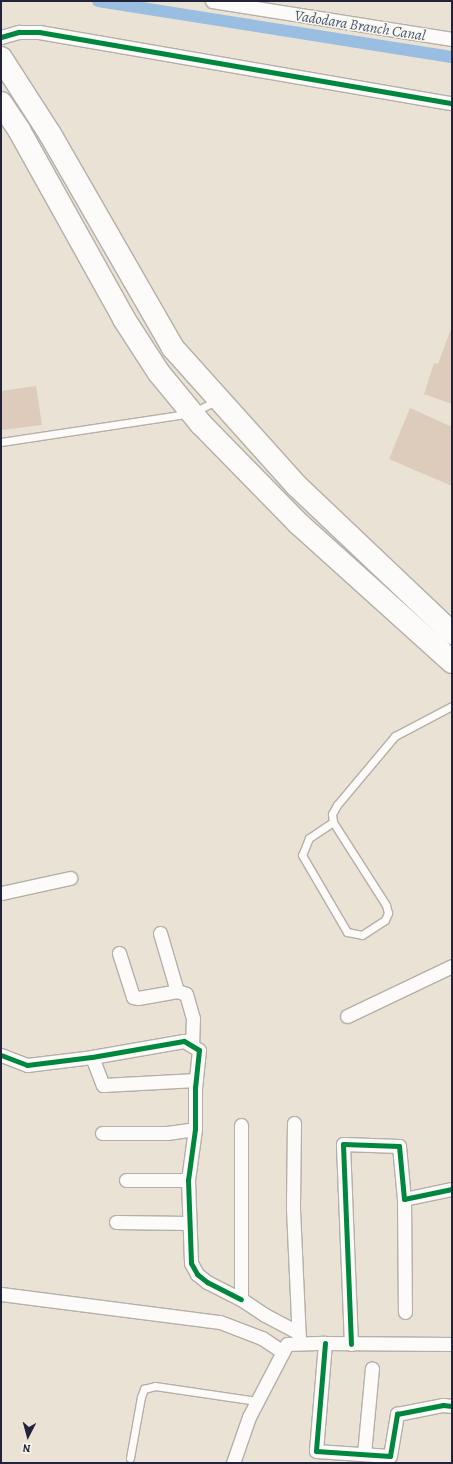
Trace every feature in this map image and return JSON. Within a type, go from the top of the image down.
[{"type":"highway","points":[[1,58],[50,134],[173,348],[297,486],[452,633]]},
{"type":"highway","points":[[1,103],[18,130],[124,319],[159,372],[192,413],[299,524],[452,662]]},
{"type":"street","points":[[212,1],[452,39]]},
{"type":"street","points":[[1,37],[19,32],[39,32],[452,103]]},
{"type":"street","points":[[1,893],[70,878]]},
{"type":"street","points":[[160,933],[177,991]]},
{"type":"street","points":[[119,953],[133,997],[138,998],[177,991],[186,994],[192,1010],[194,1023],[192,1045]]},
{"type":"street","points":[[347,1016],[452,966]]},
{"type":"street","points":[[1,1054],[27,1065],[92,1057],[184,1041],[192,1045],[199,1050],[196,1080],[195,1129],[188,1180],[191,1263],[197,1274],[207,1282],[241,1299],[299,1339],[325,1343],[352,1344],[452,1344]]},
{"type":"street","points":[[92,1057],[103,1085],[196,1080]]},
{"type":"street","points":[[294,1123],[293,1209],[299,1339]]},
{"type":"street","points":[[241,1125],[241,1299]]},
{"type":"street","points":[[102,1133],[167,1133],[195,1129]]},
{"type":"street","points":[[352,1344],[343,1144],[399,1146],[404,1199],[405,1312]]},
{"type":"street","points":[[126,1180],[188,1180]]},
{"type":"street","points":[[404,1199],[452,1189]]},
{"type":"street","points":[[116,1222],[189,1223]]},
{"type":"street","points":[[1,1294],[220,1322],[262,1338],[283,1352]]},
{"type":"street","points":[[233,1463],[249,1417],[287,1344],[299,1339]]},
{"type":"street","points":[[325,1343],[316,1451],[390,1456],[397,1414],[443,1405],[452,1406]]},
{"type":"street","points":[[364,1454],[372,1368]]},
{"type":"lane","points":[[1,442],[192,413],[219,400]]},
{"type":"lane","points":[[334,822],[309,838],[302,855],[347,932],[362,935],[385,920],[388,913],[386,905],[334,822],[332,814],[337,805],[395,736],[452,706]]},
{"type":"lane","points":[[130,1458],[141,1397],[144,1389],[154,1386],[257,1401]]},
{"type":"building","points":[[451,329],[452,404],[424,394],[434,363],[438,364]]},
{"type":"building","points":[[36,386],[42,425],[1,430],[1,391]]},
{"type":"building","points":[[410,408],[452,427],[452,486],[389,459]]},
{"type":"waterway","name":"Vadodara Branch Canal","points":[[98,1],[452,57]]},
{"type":"cycle path","points":[[1,37],[19,32],[39,32],[452,103]]},
{"type":"cycle path","points":[[1,1055],[27,1065],[92,1057],[184,1041],[199,1050],[195,1087],[195,1129],[188,1180],[191,1263],[197,1274],[207,1282],[241,1299]]},
{"type":"cycle path","points":[[351,1344],[343,1144],[399,1146],[404,1199],[452,1189]]},
{"type":"cycle path","points":[[325,1343],[316,1451],[390,1456],[397,1414],[443,1405],[452,1406]]}]
